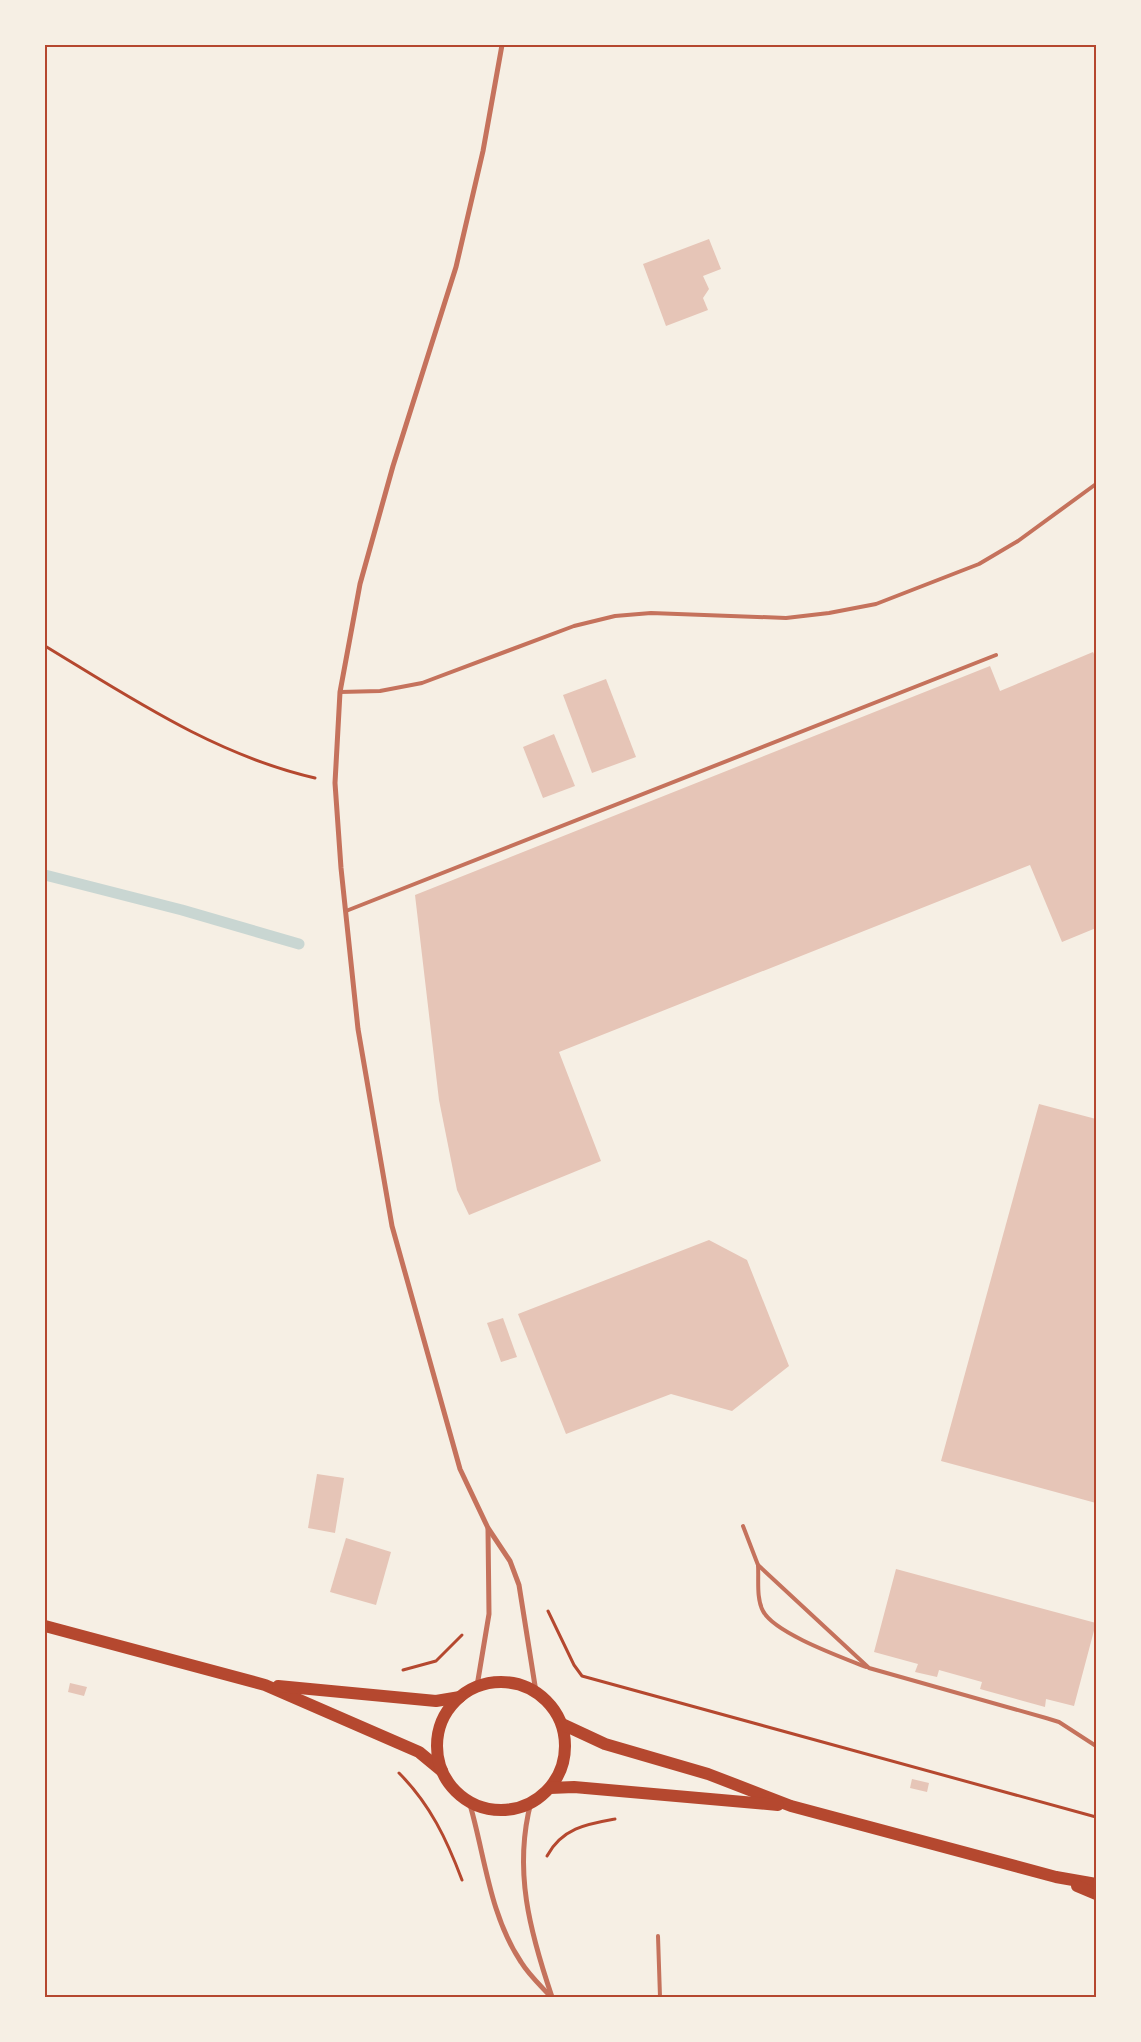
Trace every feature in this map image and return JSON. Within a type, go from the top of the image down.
[{"type":"main road","points":[[45,1626],[264,1685],[419,1752],[442,1771],[453,1788],[469,1801],[484,1808],[500,1810],[516,1808],[531,1802],[550,1788],[559,1774],[564,1758],[565,1741],[562,1724],[552,1706],[536,1692],[518,1683],[497,1682],[477,1686],[460,1697],[446,1712],[439,1731],[437,1752],[442,1771]]},
{"type":"main road","points":[[264,1685],[436,1701],[460,1697]]},
{"type":"main road","points":[[562,1724],[605,1744],[708,1774],[791,1806],[1056,1877],[1096,1884]]},
{"type":"main road","points":[[550,1788],[574,1787],[791,1806]]},
{"type":"main road","points":[[1056,1877],[1096,1894]]},
{"type":"street","points":[[502,45],[483,151],[458,258],[360,584],[340,692],[335,783],[358,1029],[392,1226],[460,1469],[488,1528],[510,1561],[519,1585],[536,1692]]},
{"type":"street","points":[[477,1686],[489,1614],[488,1528]]},
{"type":"street","points":[[469,1801],[496,1910],[509,1942],[522,1963],[552,1997]]},
{"type":"street","points":[[531,1802],[525,1826],[522,1872],[530,1926],[552,1997]]},
{"type":"lane","points":[[340,692],[387,690],[422,683],[574,626],[615,616],[651,613],[786,618],[829,613],[876,604],[979,564],[1018,541],[1096,484]]},
{"type":"lane","points":[[346,911],[996,655]]},
{"type":"lane","points":[[743,1526],[758,1565],[759,1601],[768,1619],[778,1626],[827,1652],[868,1668],[1058,1722],[1096,1746]]},
{"type":"lane","points":[[758,1565],[868,1668]]},
{"type":"lane","points":[[658,1936],[660,1997]]},
{"type":"path","points":[[45,646],[161,717],[219,746],[265,764],[335,783]]},
{"type":"path","points":[[548,1611],[574,1665],[582,1676],[1096,1817]]},
{"type":"path","points":[[397,1671],[420,1667],[436,1661],[450,1649],[465,1629]]},
{"type":"path","points":[[393,1769],[400,1774],[426,1804],[446,1840],[462,1880]]},
{"type":"path","points":[[544,1860],[552,1846],[570,1830],[583,1825],[615,1819]]},
{"type":"building","points":[[709,239],[721,269],[703,276],[709,289],[703,298],[708,310],[666,326],[643,264]]},
{"type":"building","points":[[1093,652],[1096,658],[1096,928],[1062,942],[1030,865],[559,1052],[601,1161],[469,1215],[457,1190],[439,1100],[415,895],[990,666],[1000,691]]},
{"type":"building","points":[[606,679],[636,757],[592,773],[563,695]]},
{"type":"building","points":[[554,734],[575,786],[543,798],[523,747]]},
{"type":"building","points":[[1039,1104],[1096,1119],[1096,1503],[941,1461]]},
{"type":"building","points":[[709,1240],[747,1260],[789,1366],[732,1411],[671,1394],[566,1434],[518,1314]]},
{"type":"building","points":[[503,1318],[517,1357],[501,1362],[487,1323]]},
{"type":"building","points":[[317,1474],[344,1478],[335,1533],[308,1528]]},
{"type":"building","points":[[346,1538],[391,1552],[376,1605],[330,1592]]},
{"type":"building","points":[[896,1569],[1096,1623],[1074,1706],[1046,1699],[1045,1707],[980,1689],[982,1682],[939,1670],[937,1677],[915,1672],[918,1664],[874,1652]]},
{"type":"building","points":[[70,1683],[87,1687],[84,1696],[68,1692]]},
{"type":"building","points":[[912,1779],[929,1783],[927,1792],[910,1788]]},
{"type":"waterway","points":[[45,875],[182,910],[299,944]]}]
